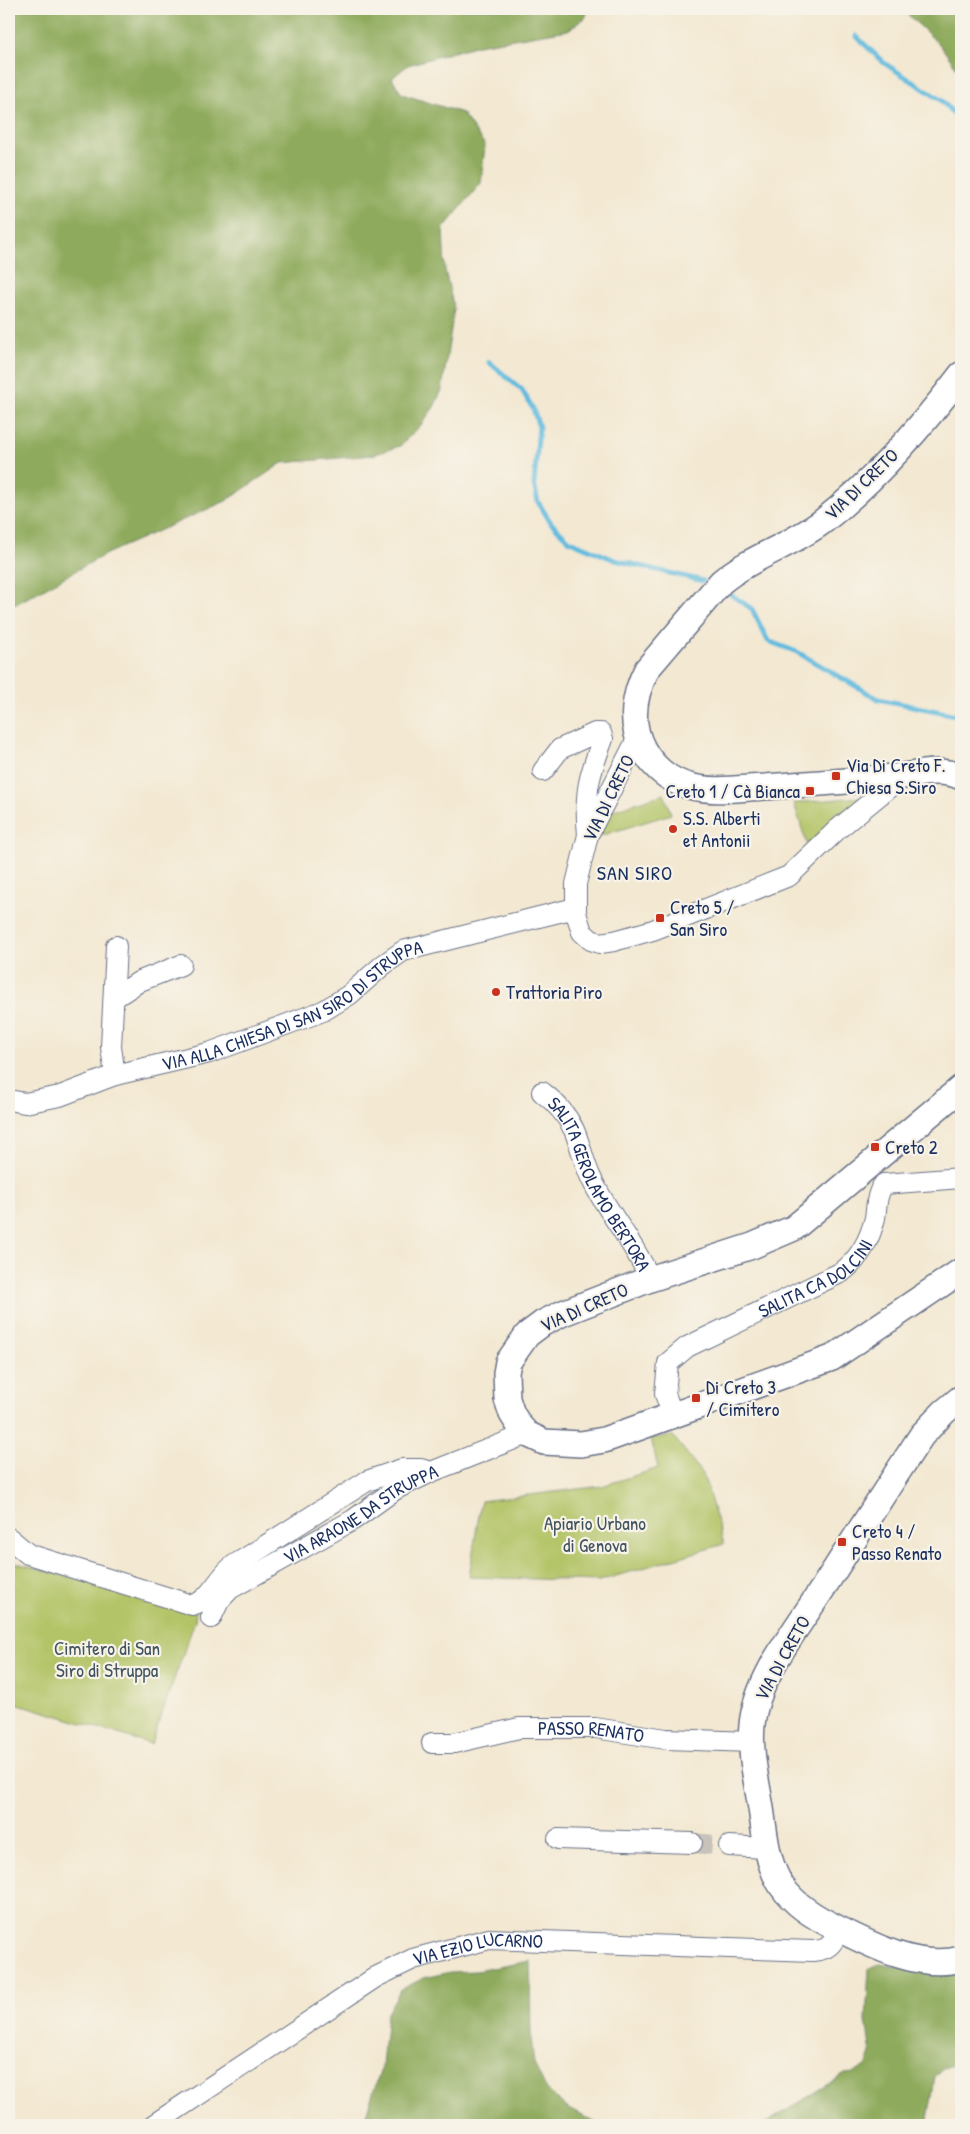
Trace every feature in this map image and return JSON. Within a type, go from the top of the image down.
[{"type":"main road","name":"VIA DI CRETO","points":[[961,375],[923,424],[822,521],[792,541],[735,570],[721,582],[647,669],[640,683],[634,712],[637,739],[655,767],[674,780],[700,789],[722,790],[903,776],[925,772],[944,772],[961,777]]},
{"type":"main road","name":"VIA DI CRETO","points":[[527,1434],[512,1414],[505,1385],[508,1362],[516,1347],[527,1335],[543,1323],[650,1279],[752,1246],[794,1228],[961,1088]]},
{"type":"main road","points":[[527,1434],[544,1442],[581,1444],[604,1440],[669,1405],[832,1358],[961,1271]]},
{"type":"main road","name":"VIA DI CRETO","points":[[961,1398],[944,1412],[922,1435],[773,1666],[754,1711],[752,1742],[766,1848],[782,1889],[791,1899],[807,1911],[839,1929],[916,1959],[943,1962],[961,1959]]},
{"type":"street","points":[[543,771],[560,750],[587,736],[601,733],[603,739],[592,766],[586,792],[588,836]]},
{"type":"street","name":"VIA DI CRETO","points":[[637,739],[588,836],[576,884],[576,913],[582,932],[591,940],[600,943],[653,930],[789,876],[838,829],[903,776]]},
{"type":"street","name":"VIA ALLA CHIESA DI SAN SIRO DI STRUPPA","points":[[9,1100],[39,1101],[70,1093],[115,1075],[209,1053],[323,1011],[349,995],[383,965],[403,951],[567,910],[576,913]]},
{"type":"street","points":[[115,1075],[111,1046],[116,946]]},
{"type":"street","points":[[114,998],[140,981],[181,965]]},
{"type":"street","name":"SALITA GEROLAMO BERTORA","points":[[542,1092],[556,1103],[574,1130],[592,1181],[618,1225],[640,1255],[650,1279]]},
{"type":"street","name":"SALITA CA DOLCINI","points":[[669,1405],[668,1363],[687,1347],[821,1284],[850,1266],[868,1239],[875,1216],[879,1191],[884,1184],[961,1178]]},
{"type":"street","name":"VIA ARAONE DA STRUPPA","points":[[211,1618],[219,1601],[230,1589],[353,1520],[396,1489],[431,1472],[527,1434]]},
{"type":"street","points":[[9,1538],[28,1554],[192,1605],[203,1600],[232,1565],[242,1561],[367,1481],[402,1469],[431,1472]]},
{"type":"street","name":"PASSO RENATO","points":[[432,1743],[454,1743],[519,1728],[595,1728],[666,1739],[752,1742]]},
{"type":"street","points":[[558,1839],[692,1844]]},
{"type":"street","points":[[729,1846],[766,1848]]},
{"type":"street","name":"VIA EZIO LUCARNO","points":[[153,2125],[376,1977],[413,1959],[489,1939],[813,1952],[823,1951],[833,1944],[839,1929]]},
{"type":"green space","points":[[9,9],[589,9],[585,18],[568,30],[478,45],[408,65],[392,78],[402,94],[462,113],[485,145],[481,183],[443,229],[445,270],[454,309],[442,390],[434,407],[421,425],[400,446],[373,455],[282,463],[226,501],[106,554],[9,608]]},
{"type":"green space","points":[[902,9],[961,9],[961,74],[940,45]]},
{"type":"green space","points":[[664,794],[671,814],[600,836],[607,812]]},
{"type":"green space","points":[[861,797],[864,801],[807,845],[794,803]]},
{"type":"green space","name":"Apiario Urbano di Genova","points":[[673,1436],[703,1474],[724,1544],[599,1581],[469,1577],[481,1501],[602,1486],[658,1468],[651,1438]]},
{"type":"green space","name":"Cimitero di San Siro di Struppa","points":[[9,1557],[13,1562],[196,1611],[195,1621],[151,1744],[9,1701]]},
{"type":"green space","points":[[530,1961],[531,2038],[534,2064],[546,2089],[566,2107],[600,2125],[365,2125],[365,2117],[382,2066],[387,2013],[400,1990],[424,1978],[450,1972],[477,1971]]},
{"type":"green space","points":[[880,1964],[942,1974],[961,1973],[961,2061],[944,2068],[935,2078],[927,2125],[763,2125],[845,2074],[854,2073],[866,2066],[871,2054],[866,2020],[869,1968]]},
{"type":"waterway","points":[[856,36],[884,63],[941,100],[961,122]]},
{"type":"waterway","points":[[489,362],[522,390],[533,409],[539,427],[534,484],[538,502],[551,523],[570,541],[615,560],[703,581]]},
{"type":"waterway","points":[[730,594],[752,609],[768,641],[797,652],[878,699],[961,716]]},
{"type":"tunnel","points":[[692,1843],[729,1846]]},
{"type":"place","name":"Via Di Creto F. Chiesa S.Siro","points":[[836,776]]},
{"type":"place","name":"Creto 1 / Cà Bianca","points":[[810,791]]},
{"type":"place","name":"S.S. Alberti et Antonii","points":[[673,829]]},
{"type":"place","name":"Creto 5 / San Siro","points":[[660,918]]},
{"type":"place","name":"Trattoria Piro","points":[[496,992]]},
{"type":"place","name":"Creto 2","points":[[875,1147]]},
{"type":"place","name":"Di Creto 3 / Cimitero","points":[[696,1398]]},
{"type":"place","name":"Creto 4 / Passo Renato","points":[[842,1542]]},
{"type":"district","name":"SAN SIRO","points":[[635,872]]}]
